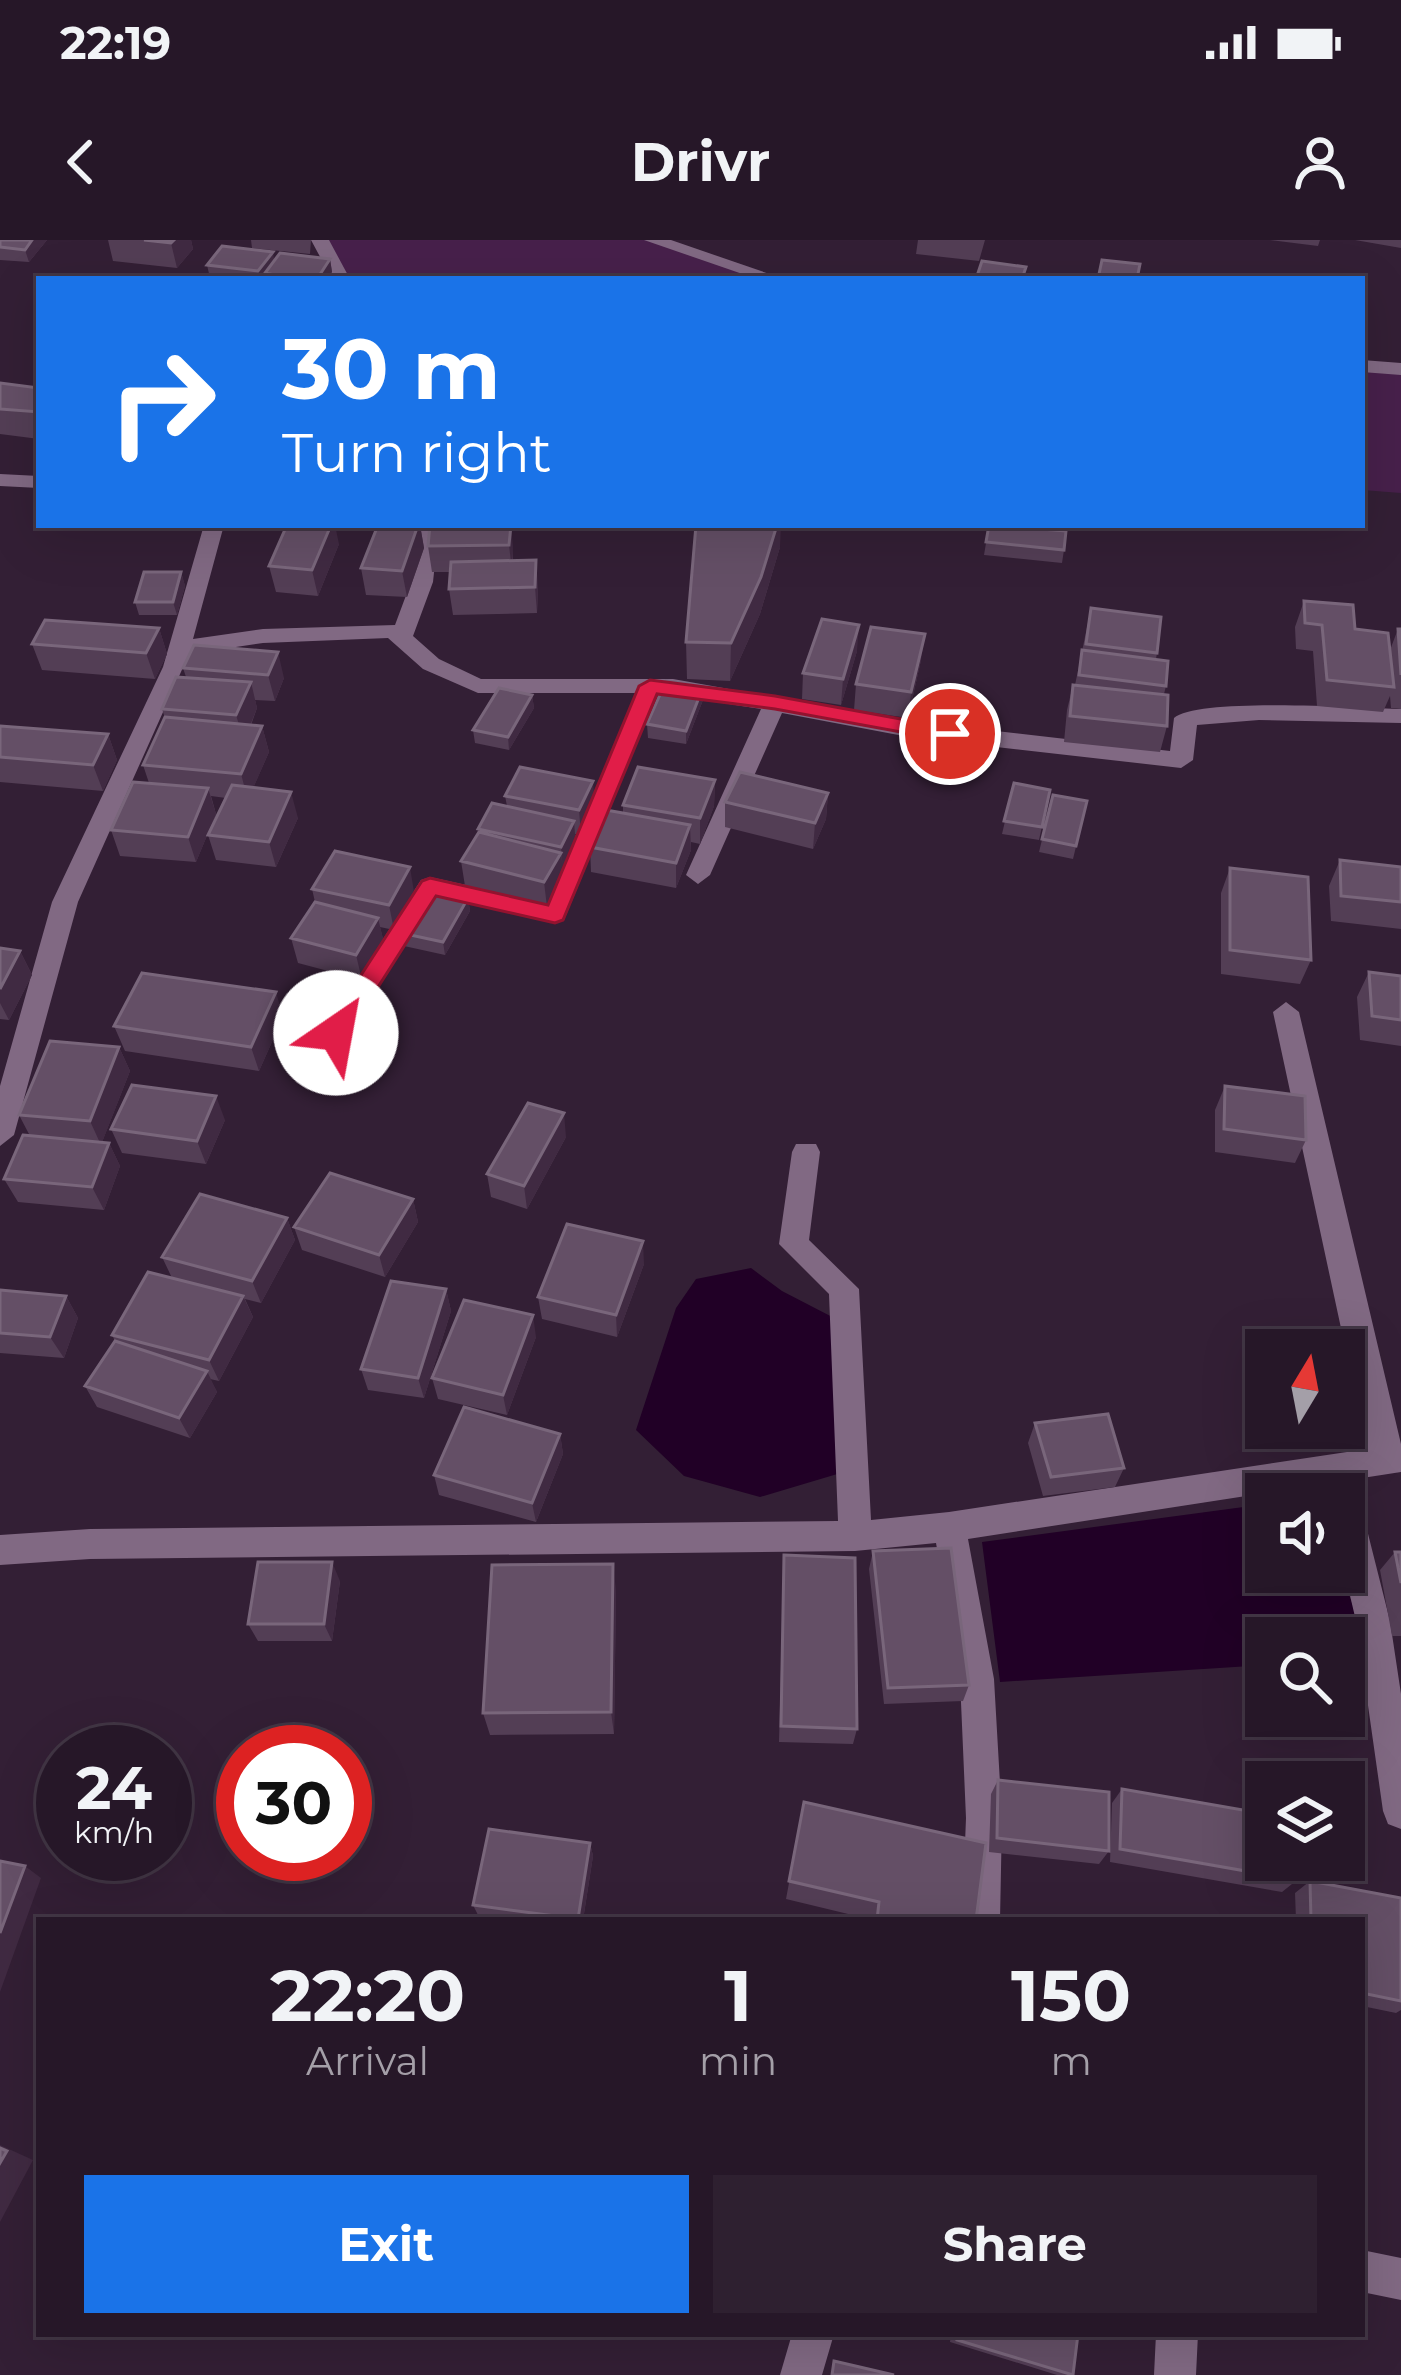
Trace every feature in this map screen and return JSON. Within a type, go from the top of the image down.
[{"type":"street","points":[[320,240],[339,276]]},
{"type":"street","points":[[653,240],[766,276]]},
{"type":"street","points":[[1365,366],[1401,369]]},
{"type":"street","points":[[0,480],[36,482]]},
{"type":"street","points":[[0,1135],[65,902],[180,648],[213,528]]},
{"type":"street","points":[[401,638],[422,582],[429,528]]},
{"type":"street","points":[[180,648],[263,636],[394,631],[430,664],[478,686],[650,686],[775,703],[909,729],[1181,760],[1186,718],[1259,712],[1401,716]]},
{"type":"street","points":[[336,1033],[430,886],[555,914],[650,686]]},
{"type":"street","points":[[698,875],[775,703]]},
{"type":"street","points":[[1286,1012],[1393,1459],[1365,1475]]},
{"type":"street","points":[[806,1152],[794,1244],[844,1289],[856,1535]]},
{"type":"street","points":[[0,1550],[91,1544],[856,1535],[1245,1498]]},
{"type":"street","points":[[949,1527],[976,1679],[984,1818],[981,1917]]},
{"type":"street","points":[[1365,1588],[1401,1810]]},
{"type":"street","points":[[1365,2272],[1401,2279]]},
{"type":"street","points":[[801,2375],[812,2337]]},
{"type":"street","points":[[1175,2375],[1178,2337]]},
{"type":"shaded area","points":[[320,240],[653,240],[766,276],[339,276]]},
{"type":"shaded area","points":[[1365,366],[1401,369],[1401,493],[1365,490]]},
{"type":"shaded area","points":[[751,1268],[782,1291],[840,1321],[844,1472],[760,1497],[684,1476],[636,1430],[676,1308],[696,1279]]},
{"type":"shaded area","points":[[1245,1507],[1245,1593],[1348,1593],[1357,1617],[1245,1617],[1245,1666],[1000,1682],[982,1542]]},
{"type":"building","points":[[0,240],[32,240],[25,250],[0,247]]},
{"type":"building","points":[[222,246],[273,252],[258,271],[207,265]]},
{"type":"building","points":[[280,253],[330,259],[319,276],[265,273]]},
{"type":"building","points":[[1102,260],[1140,264],[1138,276],[1099,276]]},
{"type":"building","points":[[982,261],[1026,267],[1023,276],[977,276]]},
{"type":"building","points":[[0,383],[36,388],[36,412],[0,409]]},
{"type":"building","points":[[286,528],[330,528],[312,570],[269,566]]},
{"type":"building","points":[[377,528],[417,528],[402,571],[361,568]]},
{"type":"building","points":[[430,528],[511,528],[509,545],[428,546]]},
{"type":"building","points":[[696,528],[776,528],[761,577],[731,643],[686,642]]},
{"type":"building","points":[[988,528],[1066,531],[1064,550],[986,542]]},
{"type":"building","points":[[536,560],[535,587],[449,589],[451,562]]},
{"type":"building","points":[[144,572],[181,572],[173,602],[135,602]]},
{"type":"building","points":[[1304,601],[1353,605],[1355,629],[1388,633],[1394,687],[1327,680],[1322,625],[1305,623]]},
{"type":"building","points":[[1091,608],[1161,617],[1157,653],[1086,644]]},
{"type":"building","points":[[822,619],[859,625],[843,679],[803,673]]},
{"type":"building","points":[[45,620],[159,628],[146,653],[32,644]]},
{"type":"building","points":[[871,627],[925,634],[911,692],[856,684]]},
{"type":"building","points":[[194,645],[278,652],[268,675],[183,668]]},
{"type":"building","points":[[1082,650],[1168,661],[1166,686],[1079,675]]},
{"type":"building","points":[[176,677],[251,682],[236,715],[162,709]]},
{"type":"building","points":[[666,681],[703,687],[686,731],[647,724]]},
{"type":"building","points":[[1073,685],[1168,695],[1167,726],[1070,716]]},
{"type":"building","points":[[499,688],[532,695],[508,737],[473,730]]},
{"type":"building","points":[[165,717],[262,726],[241,774],[143,765]]},
{"type":"building","points":[[0,726],[108,734],[93,765],[0,757]]},
{"type":"building","points":[[520,767],[593,781],[579,810],[505,796]]},
{"type":"building","points":[[638,767],[715,780],[700,818],[623,805]]},
{"type":"building","points":[[740,772],[828,793],[815,823],[725,802]]},
{"type":"building","points":[[133,782],[208,788],[188,837],[111,830]]},
{"type":"building","points":[[1014,783],[1050,790],[1042,827],[1004,821]]},
{"type":"building","points":[[232,785],[291,792],[269,842],[208,835]]},
{"type":"building","points":[[1053,795],[1087,801],[1076,846],[1042,839]]},
{"type":"building","points":[[492,803],[574,821],[561,847],[478,829]]},
{"type":"building","points":[[606,810],[690,825],[676,863],[590,847]]},
{"type":"building","points":[[479,832],[561,853],[544,882],[461,861]]},
{"type":"building","points":[[335,851],[410,867],[389,905],[312,889]]},
{"type":"building","points":[[1340,860],[1401,867],[1401,902],[1341,896]]},
{"type":"building","points":[[1230,868],[1308,877],[1311,960],[1230,950]]},
{"type":"building","points":[[427,888],[468,898],[443,942],[401,933]]},
{"type":"building","points":[[315,902],[378,918],[356,955],[291,938]]},
{"type":"building","points":[[0,948],[20,951],[0,989]]},
{"type":"building","points":[[1369,972],[1401,976],[1401,1020],[1372,1016]]},
{"type":"building","points":[[142,973],[276,992],[251,1047],[114,1026]]},
{"type":"building","points":[[50,1041],[119,1047],[90,1121],[19,1115]]},
{"type":"building","points":[[132,1085],[216,1096],[197,1141],[111,1129]]},
{"type":"building","points":[[1225,1086],[1305,1096],[1306,1140],[1224,1129]]},
{"type":"building","points":[[528,1103],[564,1113],[524,1186],[487,1174]]},
{"type":"building","points":[[23,1135],[109,1143],[92,1187],[4,1179]]},
{"type":"building","points":[[330,1173],[413,1199],[379,1255],[294,1227]]},
{"type":"building","points":[[200,1194],[287,1218],[252,1281],[162,1257]]},
{"type":"building","points":[[567,1224],[643,1241],[616,1315],[538,1297]]},
{"type":"building","points":[[148,1272],[243,1296],[209,1360],[112,1335]]},
{"type":"building","points":[[391,1281],[446,1289],[418,1378],[361,1369]]},
{"type":"building","points":[[0,1290],[66,1296],[50,1337],[0,1333]]},
{"type":"building","points":[[464,1300],[533,1315],[503,1395],[432,1378]]},
{"type":"building","points":[[115,1341],[207,1371],[179,1418],[85,1386]]},
{"type":"building","points":[[464,1407],[560,1434],[532,1503],[434,1475]]},
{"type":"building","points":[[1108,1414],[1124,1468],[1051,1477],[1035,1423]]},
{"type":"building","points":[[951,1548],[969,1685],[888,1688],[873,1551]]},
{"type":"building","points":[[1395,1552],[1401,1552],[1401,1583]]},
{"type":"building","points":[[784,1555],[855,1558],[857,1729],[781,1726]]},
{"type":"building","points":[[258,1562],[332,1562],[324,1624],[248,1624]]},
{"type":"building","points":[[613,1564],[611,1712],[483,1713],[492,1565]]},
{"type":"building","points":[[998,1780],[1109,1792],[1109,1851],[997,1838]]},
{"type":"building","points":[[1122,1789],[1245,1810],[1245,1871],[1120,1849]]},
{"type":"building","points":[[804,1802],[986,1843],[976,1917],[877,1917],[879,1902],[789,1881]]},
{"type":"building","points":[[489,1829],[590,1843],[578,1917],[473,1905]]},
{"type":"building","points":[[0,1861],[25,1866],[0,1933]]},
{"type":"building","points":[[1310,1881],[1401,1898],[1401,2001],[1365,1994],[1365,1917],[1311,1917]]},
{"type":"building","points":[[1078,2337],[1073,2375],[957,2340]]},
{"type":"building","points":[[834,2361],[894,2375],[832,2375]]},
{"type":"route","points":[[336,1033],[430,886],[555,914],[650,686],[673,686],[950,734]]}]
